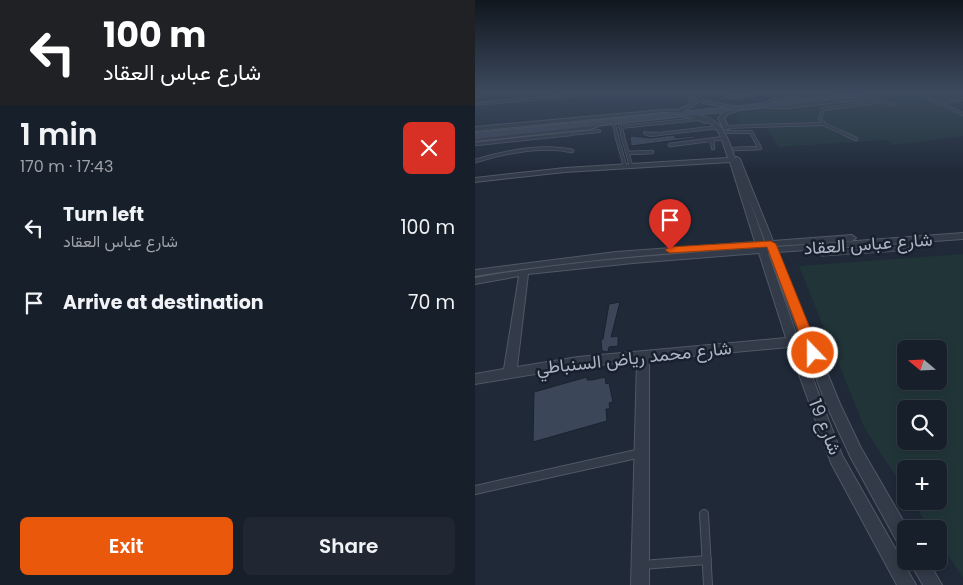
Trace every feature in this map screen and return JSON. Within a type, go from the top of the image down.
[{"type":"street","points":[[477,134],[597,119]]},
{"type":"street","points":[[477,134],[620,119]]},
{"type":"street","points":[[507,131],[600,127],[641,119]]},
{"type":"street","points":[[697,119],[717,127],[724,119]]},
{"type":"street","points":[[477,134],[600,127]]},
{"type":"street","name":"شارع 19","points":[[717,127],[732,155],[767,248],[837,412],[856,453],[897,525]]},
{"type":"street","points":[[475,180],[732,155]]},
{"type":"street","name":"شارع عباس العقاد","points":[[475,273],[581,258],[962,236]]},
{"type":"street","name":"شارع عباس العقاد","points":[[475,281],[523,272],[624,261],[767,248],[807,248],[962,236]]},
{"type":"street","name":"شارع 19","points":[[767,248],[793,342],[837,458],[907,585]]},
{"type":"street","points":[[510,372],[523,272]]},
{"type":"street","name":"شارع محمد رياض السنباطي","points":[[475,379],[510,372],[643,355],[793,342]]},
{"type":"street","points":[[640,585],[643,355]]},
{"type":"street","points":[[924,570],[933,585]]},
{"type":"lane","points":[[617,123],[693,119]]},
{"type":"lane","points":[[700,119],[717,127],[751,132],[760,148],[732,155]]},
{"type":"lane","points":[[820,119],[823,124]]},
{"type":"lane","points":[[617,123],[628,154],[628,166]]},
{"type":"lane","points":[[617,123],[628,166]]},
{"type":"lane","points":[[645,133],[650,135],[717,127],[823,124],[856,139]]},
{"type":"lane","points":[[475,144],[600,127]]},
{"type":"lane","points":[[713,148],[712,140],[717,127]]},
{"type":"lane","points":[[670,145],[712,140]]},
{"type":"lane","points":[[475,161],[499,154],[557,148],[572,151]]},
{"type":"lane","points":[[628,154],[652,152]]},
{"type":"lane","points":[[475,490],[642,453]]},
{"type":"lane","points":[[704,514],[708,585]]},
{"type":"lane","points":[[641,565],[707,560]]},
{"type":"green space","points":[[738,119],[963,119],[963,136],[892,145],[886,140],[778,147],[766,126],[742,127]]},
{"type":"green space","points":[[963,254],[963,578],[947,554],[947,520],[924,520],[918,510],[947,510],[947,460],[897,460],[897,478],[865,429],[799,266]]},
{"type":"building","points":[[674,135],[676,138],[694,136],[695,138],[631,146],[630,138],[632,136],[650,138]]},
{"type":"building","points":[[620,302],[611,337],[618,336],[618,346],[609,347],[608,352],[602,351],[601,340],[603,339],[609,304]]},
{"type":"building","points":[[587,377],[587,380],[592,380],[605,377],[606,384],[609,383],[613,402],[609,403],[610,409],[606,409],[607,421],[533,442],[534,392]]},
{"type":"route","points":[[670,250],[771,244],[813,353]]}]
